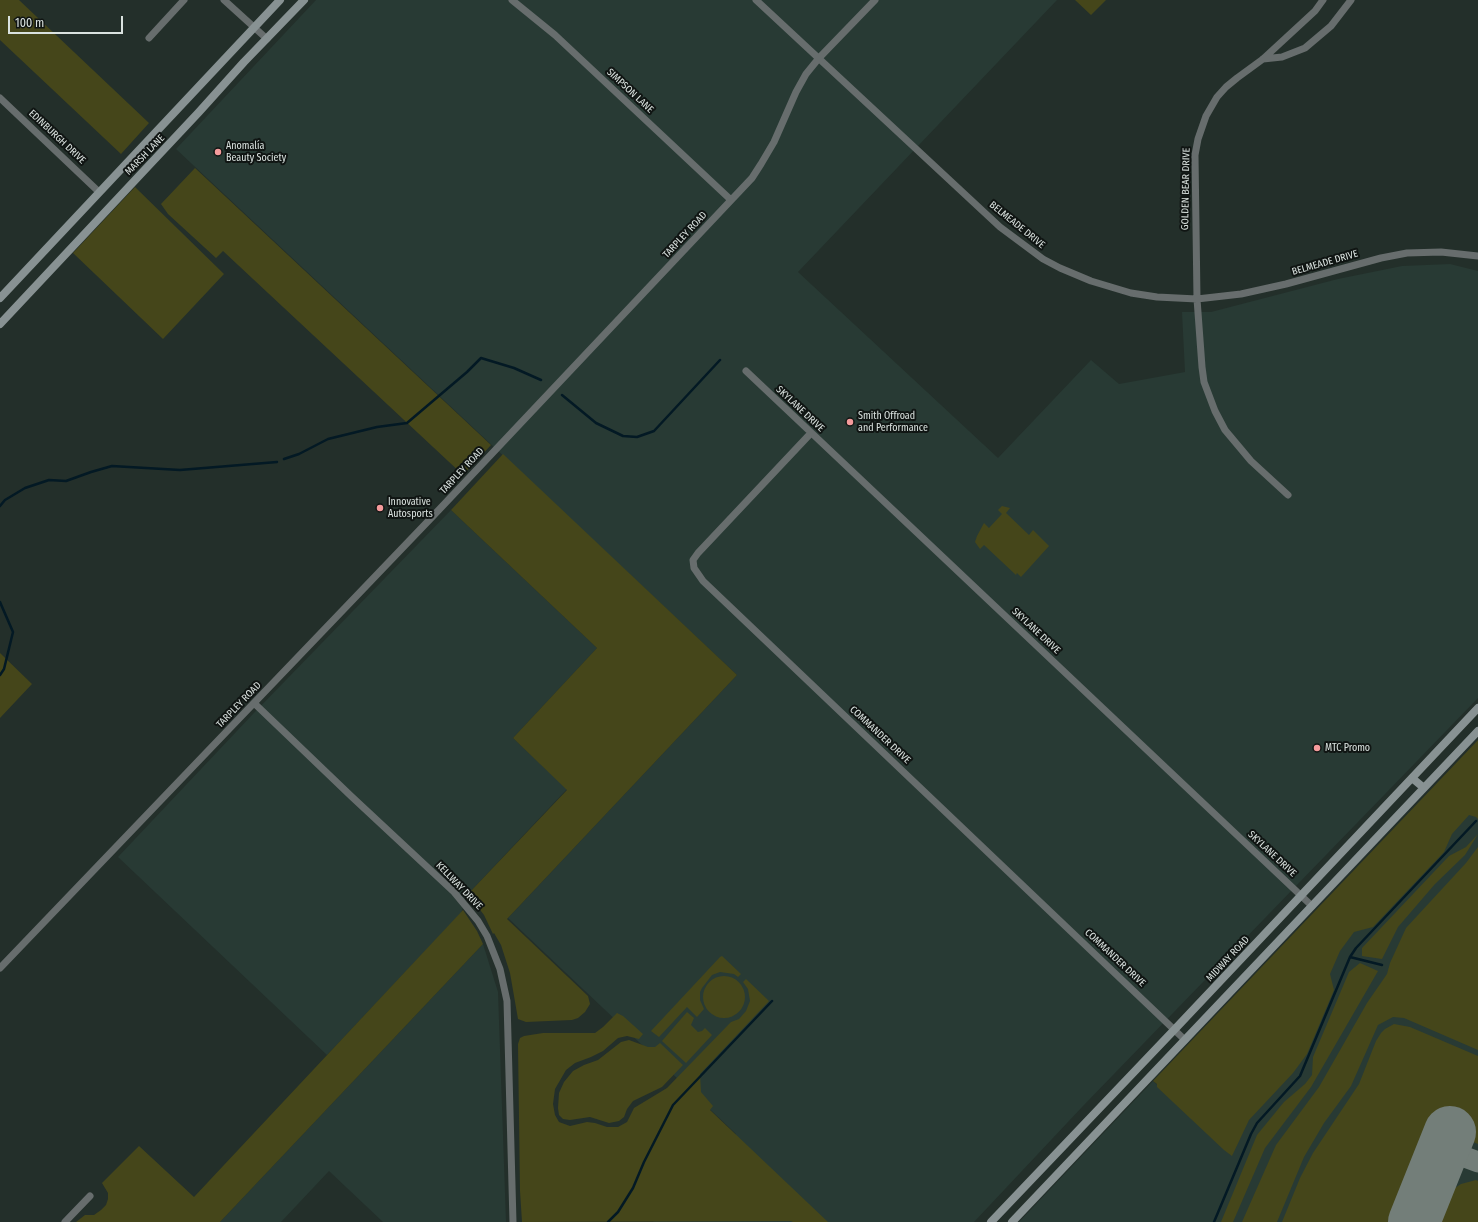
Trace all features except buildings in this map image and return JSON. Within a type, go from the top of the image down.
[{"type":"main road","name":"MARSH LANE","points":[[0,298],[280,0]]},
{"type":"main road","name":"MARSH LANE","points":[[0,324],[304,0]]},
{"type":"main road","name":"MIDWAY ROAD","points":[[990,1222],[1302,896],[1478,708]]},
{"type":"main road","points":[[1001,1211],[1012,1222],[1478,731]]},
{"type":"main road","points":[[1412,778],[1424,788]]},
{"type":"street","points":[[149,38],[184,0]]},
{"type":"street","points":[[224,0],[267,39]]},
{"type":"street","name":"SIMPSON LANE","points":[[512,0],[555,35],[731,200]]},
{"type":"street","name":"BELMEADE DRIVE","points":[[756,0],[1000,227],[1043,259],[1081,277],[1117,289],[1157,296],[1197,299],[1241,294],[1286,284],[1380,258],[1407,253],[1441,252],[1477,254]]},
{"type":"street","name":"TARPLEY ROAD","points":[[0,968],[457,491],[752,178],[774,142],[796,92],[806,74],[819,58],[875,0]]},
{"type":"street","name":"GOLDEN BEAR DRIVE","points":[[1288,496],[1251,461],[1225,430],[1215,411],[1204,382],[1197,299],[1195,154],[1198,139],[1206,116],[1217,97],[1226,87],[1263,59],[1315,11],[1323,0]]},
{"type":"street","name":"GOLDEN BEAR DRIVE","points":[[1263,59],[1282,57],[1305,48],[1331,26],[1351,0]]},
{"type":"street","name":"EDINBURGH DRIVE","points":[[0,98],[99,192]]},
{"type":"street","name":"SKYLANE DRIVE","points":[[746,371],[1312,906]]},
{"type":"street","name":"COMMANDER DRIVE","points":[[811,433],[698,553],[693,560],[694,568],[702,581],[1185,1040]]},
{"type":"street","name":"KELLWAY DRIVE","points":[[254,703],[454,892],[478,921],[487,936],[500,969],[507,1001],[513,1222]]},
{"type":"street","points":[[65,1222],[90,1196]]},
{"type":"shaded area","points":[[0,0],[19,0],[149,123],[121,154],[0,40]]},
{"type":"shaded area","points":[[316,0],[1057,0],[798,272],[998,458],[1091,360],[1119,384],[1185,372],[1182,312],[1211,312],[1338,279],[1402,266],[1450,264],[1478,271],[1478,698],[1083,1106],[974,1222],[653,1222],[736,1134],[508,918],[737,675],[176,149]]},
{"type":"shaded area","points":[[1075,0],[1106,0],[1091,15]]},
{"type":"shaded area","points":[[195,168],[491,445],[463,475],[223,251],[216,258],[168,214],[161,204]]},
{"type":"shaded area","points":[[135,187],[224,274],[163,339],[73,253]]},
{"type":"shaded area","points":[[503,454],[737,675],[507,919],[588,996],[590,1004],[585,1012],[578,1018],[572,1020],[526,1022],[518,1019],[510,973],[501,945],[494,933],[493,934],[484,915],[468,894],[567,790],[513,738],[597,648],[451,510]]},
{"type":"shaded area","points":[[1002,506],[1010,508],[1006,513],[1029,535],[1033,530],[1049,546],[1021,577],[1017,573],[1016,575],[984,545],[980,549],[975,542],[984,523],[989,528],[1002,514],[998,510]]},
{"type":"shaded area","points":[[451,510],[597,648],[513,738],[567,789],[468,894],[461,913],[327,1055],[118,857],[252,715]]},
{"type":"shaded area","points":[[0,653],[32,684],[0,718]]},
{"type":"shaded area","points":[[1478,740],[1478,819],[1469,815],[1452,834],[1444,852],[1373,927],[1354,932],[1340,951],[1330,974],[1334,990],[1307,1054],[1293,1073],[1249,1120],[1232,1156],[1157,1087],[1157,1084],[1153,1081]]},
{"type":"shaded area","points":[[1478,745],[1478,1222],[1019,1222],[1153,1081],[1233,1155],[1214,1022]]},
{"type":"shaded area","points":[[1478,834],[1465,855],[1435,884],[1398,927],[1382,959],[1362,956],[1362,948],[1449,856],[1466,847]]},
{"type":"shaded area","points":[[1478,847],[1478,1050],[1404,1018],[1393,1017],[1378,1025],[1351,1086],[1324,1123],[1304,1157],[1277,1222],[1242,1222],[1276,1145],[1319,1087],[1367,1003],[1387,974],[1390,963],[1406,928],[1466,863]]},
{"type":"shaded area","points":[[463,910],[477,931],[483,944],[220,1222],[76,1222],[85,1215],[94,1215],[106,1205],[108,1193],[102,1183],[139,1146],[194,1197]]},
{"type":"shaded area","points":[[483,944],[498,992],[506,1222],[383,1222],[329,1171],[281,1222],[220,1222]]},
{"type":"shaded area","points":[[722,956],[741,974],[738,977],[734,974],[720,972],[712,975],[700,992],[700,1000],[704,1009],[697,1017],[687,1007],[659,1037],[651,1031],[720,957]]},
{"type":"shaded area","points":[[1360,963],[1378,971],[1311,1087],[1265,1148],[1233,1222],[1221,1222],[1257,1135],[1284,1102],[1305,1084],[1312,1075],[1313,1057],[1349,972]]},
{"type":"shaded area","points":[[724,976],[739,982],[745,997],[739,1012],[724,1018],[709,1012],[703,997],[709,982]]},
{"type":"shaded area","points":[[746,979],[769,1001],[700,1074],[701,1092],[713,1106],[710,1110],[828,1222],[522,1222],[520,1191],[518,1044],[520,1038],[543,1033],[595,1033],[617,1013],[623,1016],[643,1034],[639,1039],[627,1036],[618,1038],[603,1051],[575,1063],[566,1070],[555,1089],[553,1104],[555,1115],[559,1122],[570,1126],[587,1122],[607,1127],[618,1127],[627,1122],[634,1108],[667,1088],[731,1022],[739,1019],[746,1011],[750,1001],[748,989],[743,982]]},
{"type":"shaded area","points":[[687,1012],[694,1018],[691,1025],[698,1032],[705,1028],[712,1035],[686,1063],[662,1041]]},
{"type":"shaded area","points":[[1394,1024],[1410,1027],[1478,1056],[1478,1144],[1435,1126],[1394,1222],[1282,1222],[1300,1178],[1313,1153],[1359,1084],[1376,1041],[1385,1029]]},
{"type":"shaded area","points":[[629,1040],[648,1047],[655,1047],[660,1043],[683,1065],[662,1087],[633,1101],[627,1109],[624,1117],[619,1121],[609,1123],[590,1117],[570,1120],[563,1119],[559,1115],[559,1093],[564,1082],[573,1071],[598,1060],[621,1042]]},
{"type":"shaded area","points":[[1476,1180],[1478,1181],[1478,1222],[1433,1222],[1445,1197],[1452,1190],[1461,1184]]},
{"type":"waterway","points":[[284,459],[299,454],[328,439],[377,427],[407,423],[467,372],[481,358],[514,368],[541,380]]},
{"type":"waterway","points":[[562,395],[596,423],[623,436],[637,437],[654,431],[720,360]]},
{"type":"waterway","points":[[0,506],[5,500],[25,488],[49,480],[66,481],[112,466],[180,470],[277,462]]},
{"type":"waterway","points":[[0,602],[13,632],[4,669],[0,675]]},
{"type":"waterway","points":[[1214,1222],[1257,1123],[1300,1076],[1350,957],[1356,948],[1476,821]]},
{"type":"waterway","points":[[1350,957],[1382,965]]},
{"type":"waterway","points":[[608,1222],[618,1212],[633,1188],[644,1162],[673,1105],[772,1001]]},
{"type":"taxiway","points":[[1443,1149],[1478,1162]]},
{"type":"runway","points":[[1414,1222],[1450,1132]]},
{"type":"place","name":"Anomalía Beauty Society","points":[[218,152]]},
{"type":"place","name":"Smith Offroad and Performance","points":[[850,422]]},
{"type":"place","name":"Innovative Autosports","points":[[380,508]]},
{"type":"place","name":"MTC Promo","points":[[1317,748]]}]
